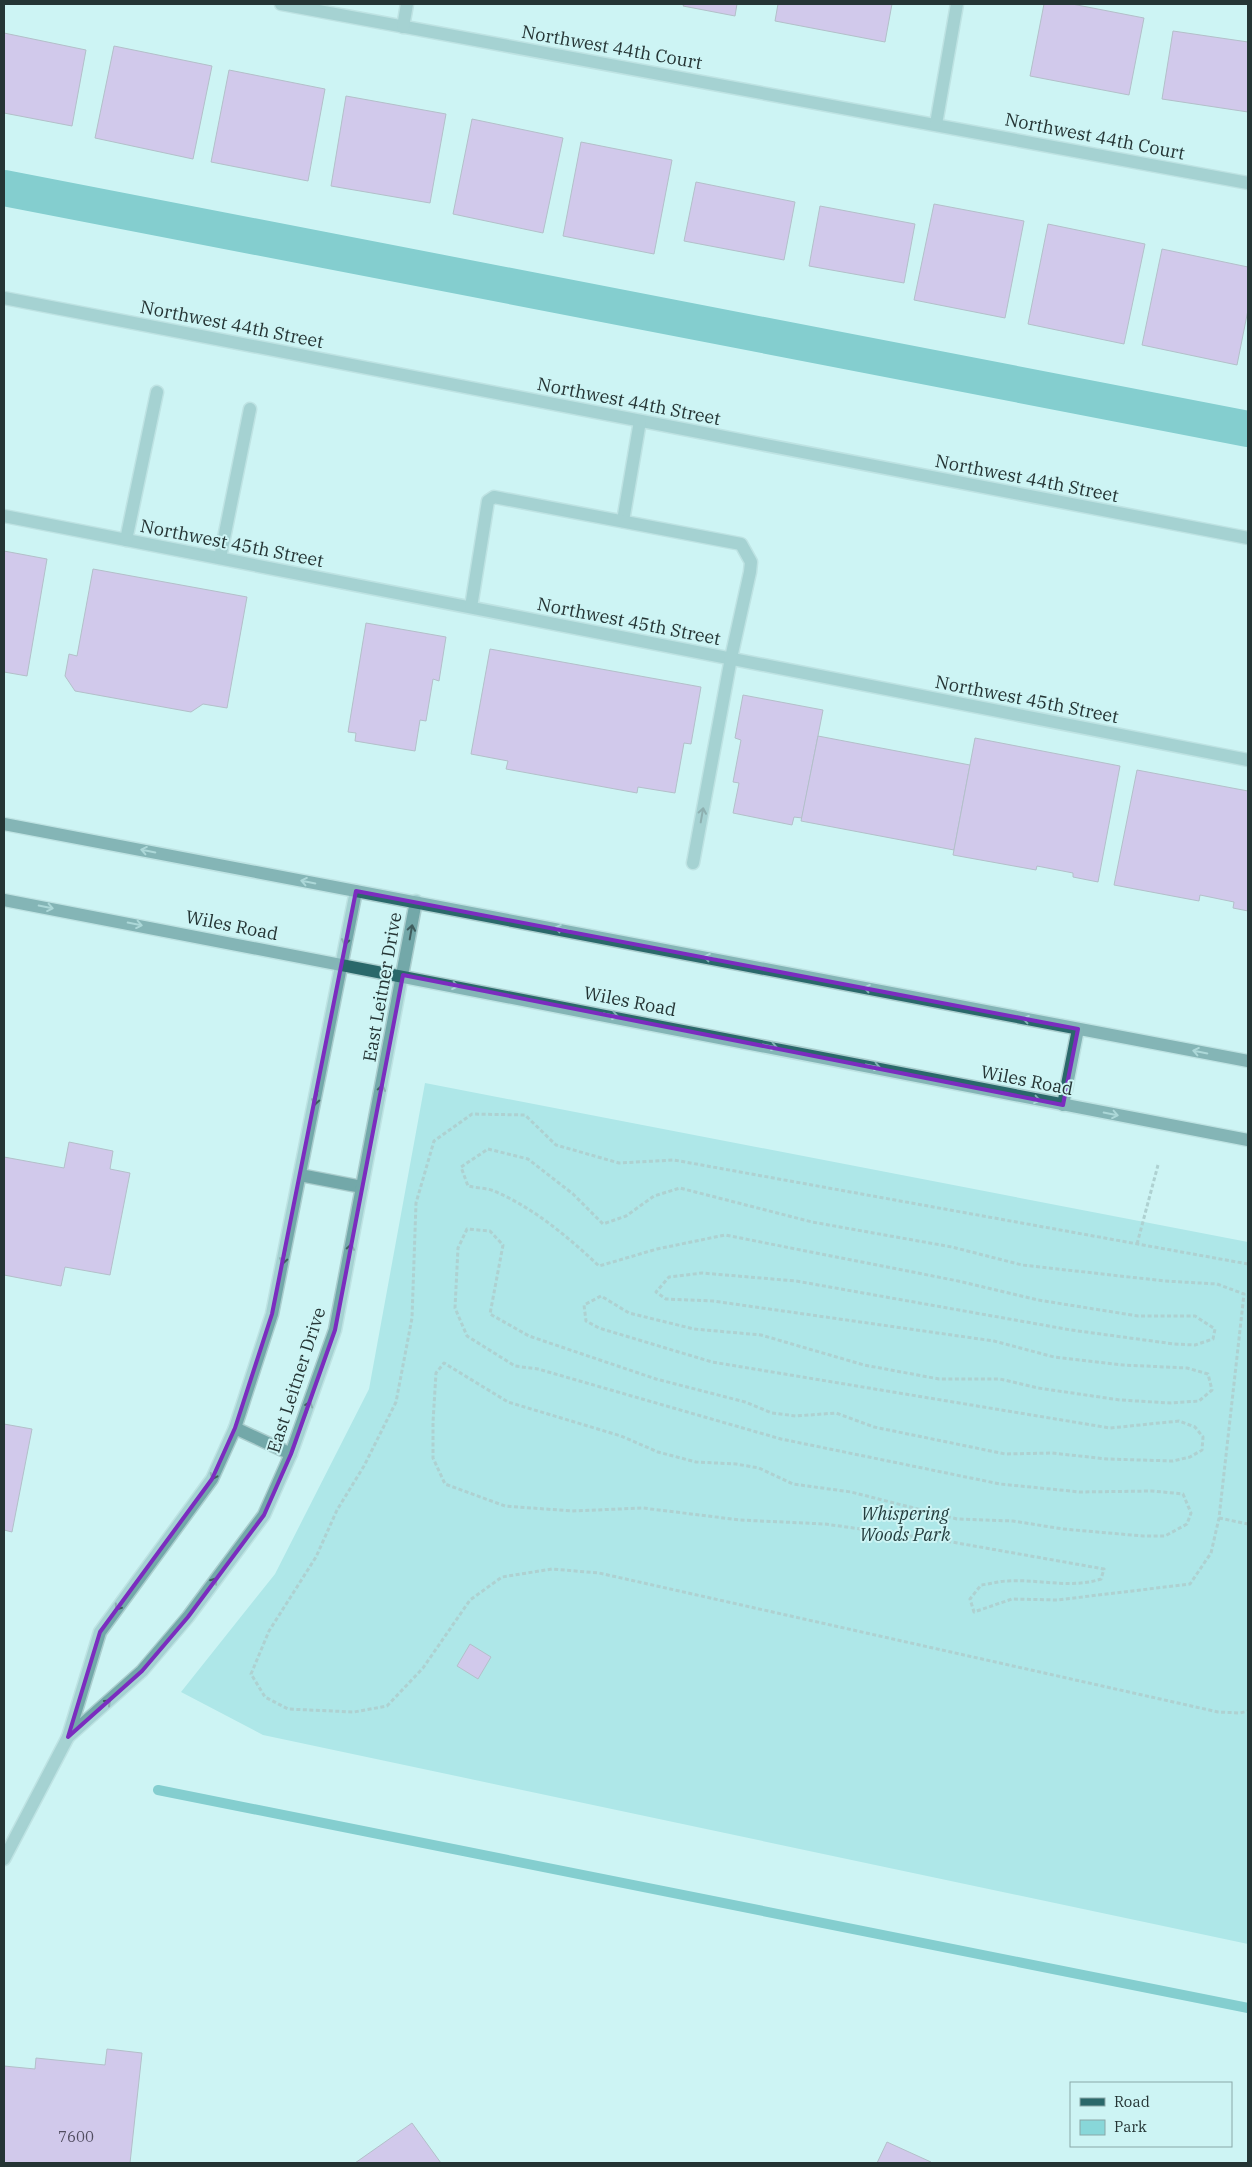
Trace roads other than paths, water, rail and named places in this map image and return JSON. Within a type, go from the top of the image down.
[{"type":"main road","points":[[4,824],[416,901],[1248,1062]]},
{"type":"main road","name":"Wiles Road","points":[[4,900],[403,975],[1248,1140]]},
{"type":"main road","points":[[1063,1105],[1078,1029]]},
{"type":"street","name":"Northwest 44th Court","points":[[282,4],[1248,183]]},
{"type":"street","points":[[403,27],[407,4]]},
{"type":"street","points":[[936,124],[957,4]]},
{"type":"street","name":"Northwest 44th Street","points":[[4,298],[1248,538]]},
{"type":"street","points":[[126,540],[157,392]]},
{"type":"street","points":[[220,558],[250,410]]},
{"type":"street","points":[[623,520],[640,421]]},
{"type":"street","points":[[471,608],[488,501],[494,497],[623,520],[741,544],[751,562],[750,572],[730,658],[694,863]]},
{"type":"street","name":"Northwest 45th Street","points":[[4,516],[1248,760]]},
{"type":"street","name":"East Leitner Drive","points":[[4,1859],[68,1738],[100,1632],[212,1480],[235,1428],[272,1314],[356,891]]},
{"type":"street","name":"East Leitner Drive","points":[[68,1738],[142,1671],[188,1617],[264,1515],[291,1454],[335,1330],[416,901]]},
{"type":"street","points":[[300,1175],[362,1186]]},
{"type":"street","points":[[235,1428],[291,1454]]},
{"type":"waterway","points":[[4,188],[1248,429]]},
{"type":"waterway","points":[[158,1790],[1248,2008]]},
{"type":"park label","name":"Whispering Woods Park","points":[[905,1524]]}]
